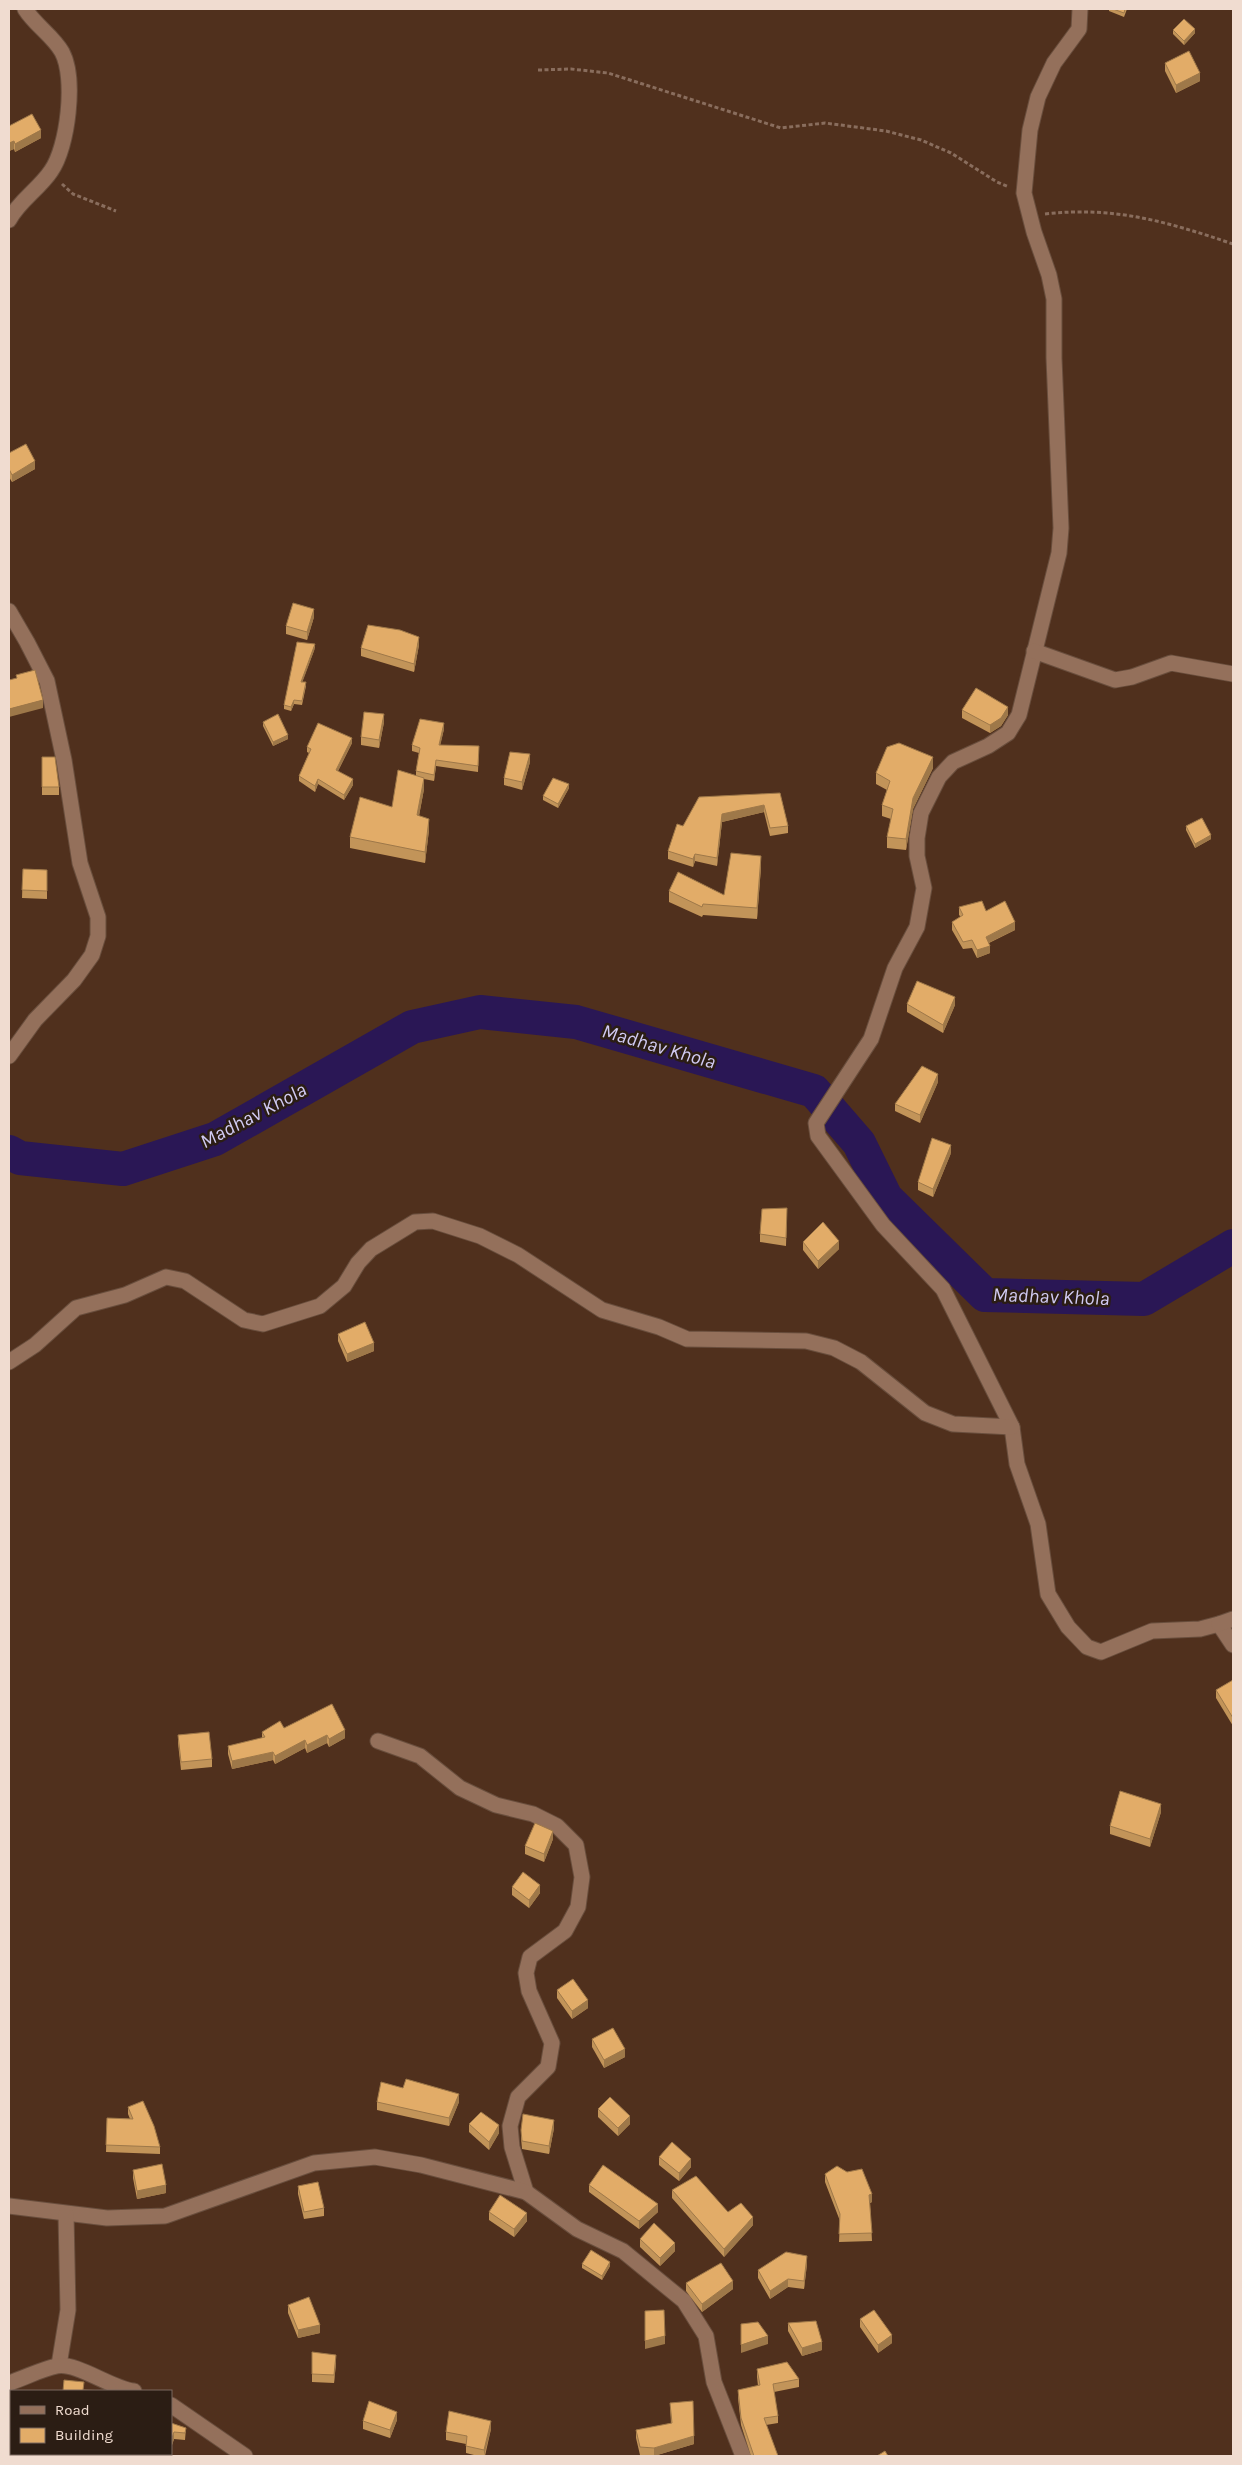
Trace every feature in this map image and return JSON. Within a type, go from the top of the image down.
[{"type":"street","points":[[9,220],[24,199],[51,171],[62,149],[68,125],[67,68],[57,45],[25,9]]},
{"type":"street","points":[[1080,9],[1079,29],[1054,63],[1038,97],[1030,130],[1024,193],[1049,275],[1054,299],[1054,358],[1062,528],[1059,553],[1019,715],[1008,733],[988,746],[953,762],[940,777],[921,813],[917,838],[917,856],[924,888],[917,927],[895,968],[871,1039],[816,1123],[818,1136],[883,1226],[943,1289],[1012,1427],[1017,1464],[1038,1524],[1048,1594],[1068,1627],[1087,1647],[1101,1652],[1152,1631],[1200,1628],[1226,1622],[1233,1645]]},
{"type":"street","points":[[9,611],[47,681],[64,760],[80,863],[98,917],[98,936],[92,955],[74,980],[35,1020],[9,1056]]},
{"type":"street","points":[[1034,651],[1114,680],[1132,677],[1171,663],[1233,674]]},
{"type":"street","points":[[9,1362],[36,1345],[76,1308],[125,1294],[166,1277],[185,1280],[244,1320],[263,1324],[320,1306],[344,1286],[358,1263],[371,1249],[415,1222],[433,1220],[480,1236],[518,1255],[602,1310],[659,1326],[687,1339],[806,1341],[834,1348],[861,1362],[925,1412],[953,1424],[1012,1427]]},
{"type":"street","points":[[378,1741],[420,1756],[460,1788],[496,1805],[533,1814],[557,1826],[576,1845],[582,1877],[578,1907],[565,1931],[530,1957],[526,1973],[529,1991],[552,2043],[548,2067],[518,2097],[510,2126],[512,2147],[526,2192]]},
{"type":"street","points":[[9,2206],[107,2218],[165,2216],[314,2163],[375,2157],[421,2165],[526,2192],[577,2229],[623,2251],[684,2301],[706,2336],[714,2382],[743,2456]]},
{"type":"street","points":[[59,2365],[68,2310],[66,2214]]},
{"type":"street","points":[[9,2383],[59,2365],[86,2372],[124,2390]]},
{"type":"street","points":[[172,2406],[245,2456]]},
{"type":"path","points":[[538,70],[571,69],[608,73],[781,128],[825,123],[886,131],[921,140],[951,153],[997,182],[1024,193]]},
{"type":"path","points":[[51,171],[63,186],[73,194],[116,211]]},
{"type":"path","points":[[1030,216],[1090,210],[1116,213],[1181,226],[1233,244]]},
{"type":"building","points":[[1113,9],[1125,9],[1124,13]]},
{"type":"building","points":[[1184,19],[1195,29],[1184,41],[1173,30]]},
{"type":"building","points":[[1189,51],[1200,73],[1176,85],[1165,63]]},
{"type":"building","points":[[32,114],[41,130],[15,144],[14,141],[9,143],[9,126]]},
{"type":"building","points":[[26,444],[35,461],[12,475],[9,469],[9,453]]},
{"type":"building","points":[[293,603],[314,609],[307,632],[286,626]]},
{"type":"building","points":[[368,625],[400,630],[419,637],[414,664],[361,648]]},
{"type":"building","points":[[297,642],[315,644],[301,682],[306,682],[302,701],[294,700],[291,707],[284,705]]},
{"type":"building","points":[[35,670],[43,700],[9,709],[9,680],[17,678],[16,675]]},
{"type":"building","points":[[976,688],[1008,707],[1001,718],[990,725],[962,710]]},
{"type":"building","points":[[364,712],[384,714],[379,740],[361,737]]},
{"type":"building","points":[[278,714],[288,735],[273,742],[263,722]]},
{"type":"building","points":[[420,719],[444,723],[439,745],[479,746],[478,766],[436,760],[434,775],[416,771],[420,748],[412,745]]},
{"type":"building","points":[[318,723],[352,738],[336,770],[353,779],[344,795],[318,779],[315,786],[299,776],[311,749],[307,747]]},
{"type":"building","points":[[899,743],[933,757],[913,798],[906,839],[887,837],[893,809],[882,805],[890,781],[876,773],[887,747]]},
{"type":"building","points":[[510,752],[530,754],[522,782],[504,778]]},
{"type":"building","points":[[42,757],[55,757],[59,787],[42,787]]},
{"type":"building","points":[[398,770],[424,778],[417,815],[429,819],[425,852],[350,837],[360,797],[392,807]]},
{"type":"building","points":[[553,778],[569,784],[558,804],[543,796]]},
{"type":"building","points":[[780,793],[788,826],[770,828],[764,805],[722,814],[717,858],[695,854],[693,859],[668,851],[677,824],[683,826],[699,797]]},
{"type":"building","points":[[1202,818],[1211,835],[1195,844],[1186,826]]},
{"type":"building","points":[[731,853],[761,856],[757,908],[703,904],[702,907],[669,891],[678,872],[724,895]]},
{"type":"building","points":[[23,869],[47,870],[47,891],[22,890]]},
{"type":"building","points":[[982,901],[986,911],[1005,901],[1015,922],[986,937],[990,946],[977,950],[972,940],[963,942],[952,922],[963,915],[959,907]]},
{"type":"building","points":[[917,981],[955,997],[943,1025],[907,1004]]},
{"type":"building","points":[[922,1066],[938,1074],[920,1115],[895,1104]]},
{"type":"building","points":[[932,1138],[951,1145],[933,1189],[918,1182]]},
{"type":"building","points":[[787,1208],[786,1238],[760,1234],[762,1209]]},
{"type":"building","points":[[823,1222],[839,1241],[818,1261],[803,1242]]},
{"type":"building","points":[[365,1322],[374,1343],[347,1354],[338,1334]]},
{"type":"building","points":[[1233,1680],[1233,1718],[1216,1690]]},
{"type":"building","points":[[332,1704],[345,1730],[329,1739],[327,1735],[307,1745],[305,1740],[275,1756],[273,1752],[232,1761],[228,1746],[265,1737],[262,1732],[280,1721],[284,1728]]},
{"type":"building","points":[[209,1732],[212,1759],[181,1762],[178,1735]]},
{"type":"building","points":[[1120,1791],[1161,1804],[1150,1839],[1110,1826]]},
{"type":"building","points":[[535,1823],[553,1831],[544,1854],[525,1846]]},
{"type":"building","points":[[523,1872],[540,1885],[529,1900],[512,1887]]},
{"type":"building","points":[[573,1979],[588,2000],[572,2011],[557,1990]]},
{"type":"building","points":[[613,2028],[625,2049],[604,2060],[592,2039]]},
{"type":"building","points":[[406,2079],[459,2094],[449,2118],[377,2102],[381,2082],[403,2088]]},
{"type":"building","points":[[610,2097],[630,2116],[618,2128],[598,2109]]},
{"type":"building","points":[[143,2101],[154,2126],[160,2147],[106,2145],[107,2118],[133,2119],[128,2107]]},
{"type":"building","points":[[481,2112],[499,2125],[489,2142],[469,2124]]},
{"type":"building","points":[[523,2114],[554,2120],[549,2146],[522,2141]]},
{"type":"building","points":[[672,2142],[691,2159],[679,2173],[659,2157]]},
{"type":"building","points":[[162,2164],[166,2185],[137,2191],[133,2170]]},
{"type":"building","points":[[603,2165],[658,2204],[639,2221],[589,2185]]},
{"type":"building","points":[[837,2166],[847,2172],[862,2169],[872,2194],[869,2195],[872,2233],[839,2234],[840,2214],[825,2174]]},
{"type":"building","points":[[696,2176],[728,2212],[741,2203],[753,2217],[724,2249],[672,2190]]},
{"type":"building","points":[[318,2182],[324,2208],[304,2212],[298,2186]]},
{"type":"building","points":[[500,2195],[527,2213],[514,2229],[489,2212]]},
{"type":"building","points":[[654,2223],[675,2243],[660,2258],[640,2239]]},
{"type":"building","points":[[591,2250],[610,2262],[602,2276],[582,2264]]},
{"type":"building","points":[[786,2252],[807,2256],[804,2281],[788,2279],[770,2291],[758,2270]]},
{"type":"building","points":[[721,2263],[733,2281],[702,2304],[686,2283]]},
{"type":"building","points":[[309,2297],[320,2325],[298,2330],[288,2305]]},
{"type":"building","points":[[664,2310],[665,2336],[645,2341],[645,2311]]},
{"type":"building","points":[[874,2310],[892,2335],[878,2345],[860,2319]]},
{"type":"building","points":[[816,2321],[822,2342],[802,2348],[788,2323]]},
{"type":"building","points":[[758,2322],[768,2336],[741,2345],[741,2324]]},
{"type":"building","points":[[312,2352],[336,2355],[334,2375],[312,2374]]},
{"type":"building","points":[[787,2362],[799,2379],[773,2384],[778,2416],[764,2418],[778,2456],[754,2456],[741,2418],[738,2390],[760,2385],[757,2369]]},
{"type":"building","points":[[64,2380],[84,2382],[83,2390],[63,2390]]},
{"type":"building","points":[[369,2401],[397,2412],[390,2430],[363,2421]]},
{"type":"building","points":[[693,2401],[694,2436],[654,2448],[640,2447],[636,2430],[672,2423],[670,2403]]},
{"type":"building","points":[[449,2411],[491,2421],[484,2450],[466,2446],[467,2436],[446,2432]]},
{"type":"building","points":[[9,2417],[10,2444],[9,2444]]},
{"type":"building","points":[[172,2423],[186,2428],[185,2433],[174,2432],[172,2438]]},
{"type":"building","points":[[885,2451],[888,2456],[877,2456]]},
{"type":"building","points":[[59,2455],[76,2455],[76,2456]]},
{"type":"waterway","name":"Madhav Khola","points":[[9,1152],[20,1158],[123,1169],[215,1139],[412,1027],[480,1012],[576,1022],[814,1091],[859,1143],[886,1198],[985,1295],[1144,1299],[1233,1246]]}]
